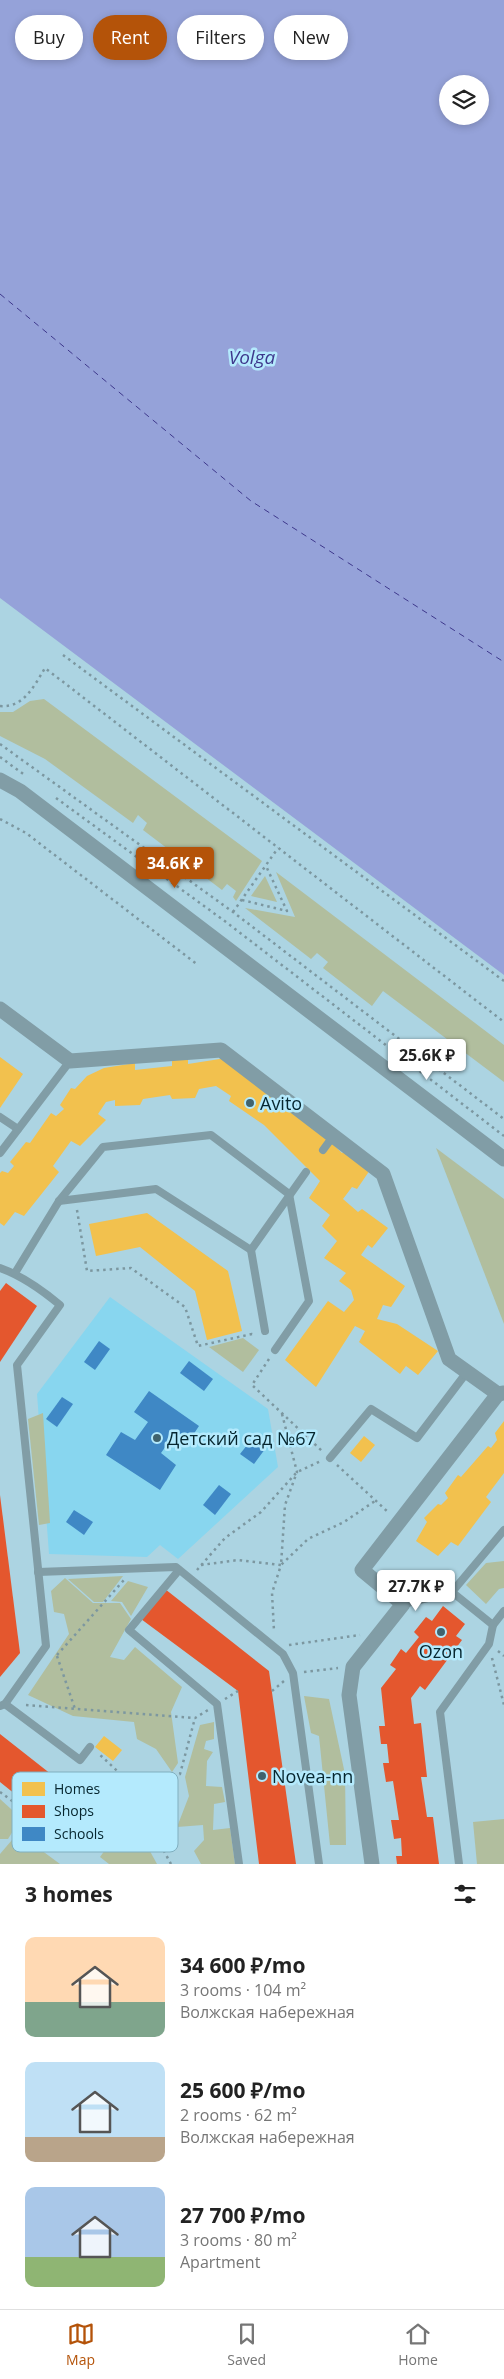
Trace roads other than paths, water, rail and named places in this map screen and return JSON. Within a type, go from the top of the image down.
[{"type":"street","points":[[0,780],[20,791],[504,1159]]},
{"type":"street","points":[[0,1009],[70,1061],[221,1050],[334,1135],[383,1174],[449,1359],[501,1394],[362,1570],[403,1604],[353,1667],[349,1695],[372,1864]]},
{"type":"lane","points":[[0,1153],[70,1061]]},
{"type":"lane","points":[[0,1117],[18,1129]]},
{"type":"lane","points":[[15,1273],[59,1201],[103,1147],[211,1135],[289,1194],[309,1301],[275,1350]]},
{"type":"lane","points":[[323,1150],[334,1135]]},
{"type":"lane","points":[[265,1331],[251,1250],[306,1172]]},
{"type":"lane","points":[[59,1201],[156,1189],[251,1250]]},
{"type":"lane","points":[[0,1268],[15,1273],[45,1292],[60,1305],[17,1365],[46,1646],[2,1704],[80,1760],[90,1747]]},
{"type":"lane","points":[[330,1458],[371,1409],[417,1438],[467,1372]]},
{"type":"lane","points":[[403,1604],[452,1592],[504,1530]]},
{"type":"lane","points":[[38,1572],[176,1567],[283,1654],[293,1673],[319,1864]]},
{"type":"lane","points":[[179,1570],[129,1630],[217,1704],[239,1864]]},
{"type":"lane","points":[[452,1592],[493,1625]]},
{"type":"lane","points":[[460,1864],[440,1712],[489,1644],[493,1625],[504,1611]]},
{"type":"water","name":"Volga","points":[[0,0],[504,0],[504,975],[0,598]]},
{"type":"place","name":"Avito","points":[[250,1103]]},
{"type":"place","name":"Детский сад №67","points":[[157,1438]]},
{"type":"place","name":"Ozon","points":[[441,1632]]},
{"type":"place","name":"Novea-nn","points":[[262,1776]]}]
